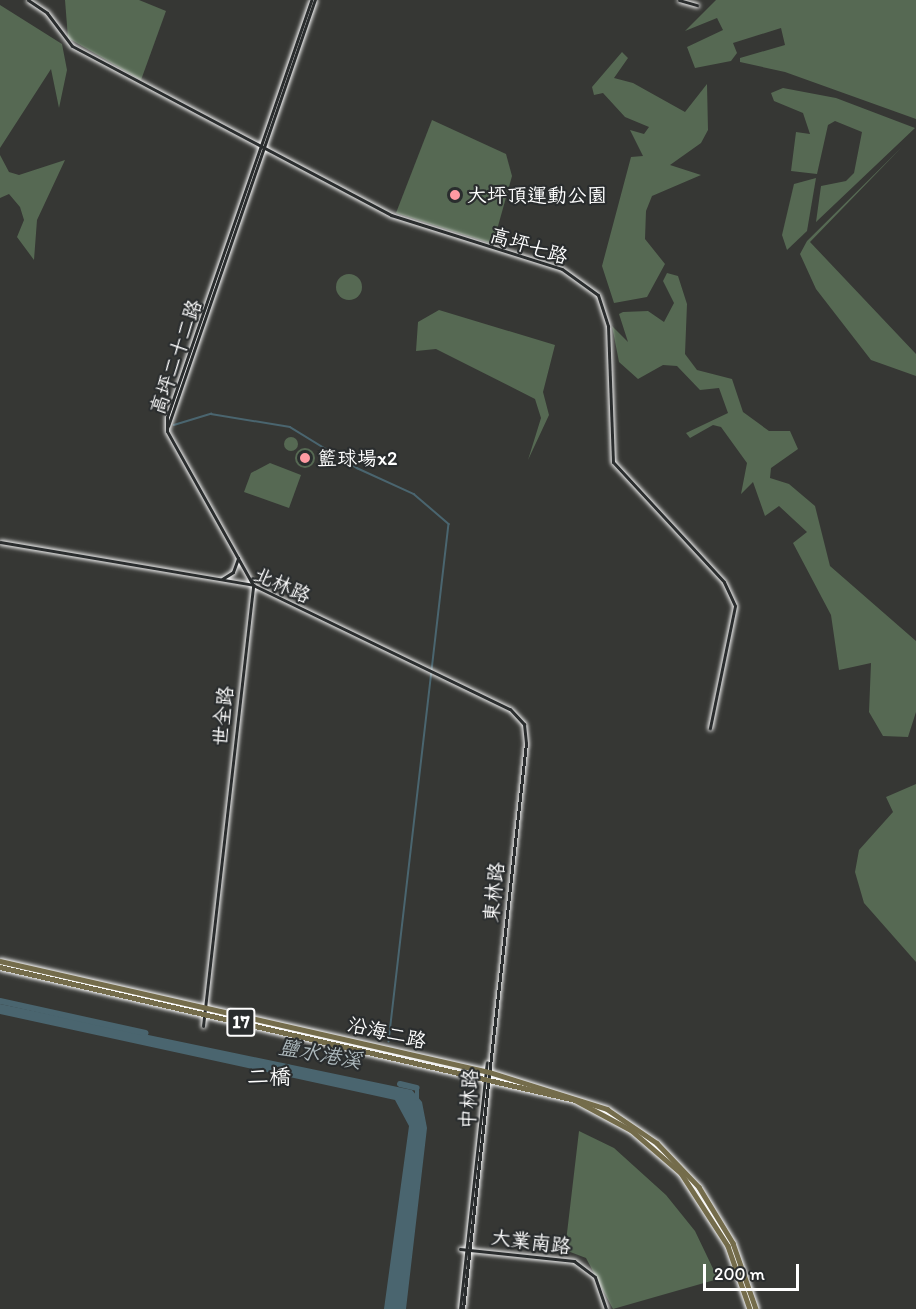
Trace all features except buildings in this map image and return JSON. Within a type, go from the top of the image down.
[{"type":"main road","name":"沿海二路","points":[[0,962],[372,1045],[482,1074]]},
{"type":"main road","name":"沿海二路","points":[[0,967],[370,1052],[489,1075],[576,1095],[615,1114],[670,1154],[721,1219],[756,1309]]},
{"type":"main road","points":[[370,1052],[372,1045]]},
{"type":"main road","name":"沿海二路","points":[[489,1075],[575,1100],[631,1130],[681,1173],[715,1222],[750,1309]]},
{"type":"street","name":"高坪七路","points":[[28,0],[47,13],[72,46],[391,215],[562,269],[598,295],[608,326],[613,462],[724,582],[735,606],[710,728]]},
{"type":"street","name":"高坪二十二路","points":[[238,558],[167,431],[313,0]]},
{"type":"street","points":[[679,0],[697,5]]},
{"type":"street","name":"北林路","points":[[0,542],[253,585],[510,709],[526,728]]},
{"type":"street","points":[[220,580],[233,572],[238,558]]},
{"type":"street","points":[[238,558],[253,585]]},
{"type":"street","name":"世全路","points":[[203,1026],[253,585]]},
{"type":"street","name":"東林路","points":[[488,1060],[526,728]]},
{"type":"street","name":"中林路","points":[[468,1250],[482,1074],[488,1060]]},
{"type":"street","name":"中林路","points":[[461,1309],[489,1075],[488,1060]]},
{"type":"street","name":"大業南路","points":[[460,1249],[574,1262],[595,1277],[606,1309]]},
{"type":"green space","points":[[65,0],[139,0],[166,11],[141,80],[68,38]]},
{"type":"green space","points":[[716,0],[916,0],[916,119],[785,72],[740,62],[740,58],[785,45],[781,28],[733,43],[737,53],[731,61],[695,68],[687,47],[723,30],[717,18],[685,31]]},
{"type":"green space","points":[[0,5],[62,44],[67,70],[59,108],[51,69],[0,148]]},
{"type":"green space","points":[[622,52],[628,58],[614,78],[633,83],[685,112],[707,84],[708,130],[701,143],[670,165],[701,175],[652,196],[646,211],[645,239],[665,264],[647,297],[614,303],[602,266],[631,157],[643,156],[630,130],[644,134],[649,127],[625,117],[603,93],[594,95],[592,87]]},
{"type":"green space","points":[[783,88],[836,98],[915,128],[816,222],[821,186],[846,181],[854,173],[862,132],[835,121],[828,125],[817,174],[791,171],[796,132],[810,134],[803,113],[774,101],[771,93]]},
{"type":"green space","name":"大坪頂運動公園","points":[[432,120],[506,154],[512,176],[493,244],[396,213]]},
{"type":"green space","points":[[901,148],[810,242],[916,354],[916,376],[871,360],[816,289],[800,254],[807,241]]},
{"type":"green space","points":[[0,155],[9,172],[19,175],[65,160],[37,220],[34,260],[17,237],[24,220],[20,207],[9,194],[0,198]]},
{"type":"green space","points":[[816,178],[807,231],[787,250],[782,235],[794,184]]},
{"type":"green space","points":[[667,273],[678,276],[687,304],[685,354],[697,370],[732,379],[743,412],[769,431],[790,431],[798,449],[771,468],[770,478],[789,484],[815,506],[830,566],[916,641],[916,712],[908,737],[883,736],[869,712],[871,663],[839,670],[831,615],[793,543],[807,532],[779,506],[765,516],[753,482],[741,494],[747,463],[721,427],[713,425],[690,438],[686,433],[728,413],[719,388],[700,390],[677,366],[663,365],[638,379],[619,362],[612,326],[628,342],[619,314],[648,311],[664,322],[674,303],[663,281]]},
{"type":"green space","points":[[349,274],[358,278],[362,287],[358,296],[349,300],[340,296],[336,287],[340,278]]},
{"type":"green space","points":[[439,310],[555,345],[543,392],[549,415],[528,460],[541,418],[535,399],[436,349],[416,351],[418,322]]},
{"type":"green space","points":[[291,437],[296,439],[298,444],[296,449],[291,451],[286,449],[284,444],[286,439]]},
{"type":"green space","name":"籃球場x2","points":[[305,448],[312,451],[315,458],[312,465],[305,468],[298,465],[295,458],[298,451]]},
{"type":"green space","points":[[270,463],[301,475],[289,508],[244,492],[251,473]]},
{"type":"green space","points":[[916,784],[916,962],[864,903],[855,872],[859,850],[893,812],[886,797]]},
{"type":"green space","points":[[579,1131],[614,1148],[666,1195],[695,1231],[718,1279],[613,1309],[586,1258],[565,1250]]},
{"type":"water","points":[[0,1004],[412,1090],[422,1102],[427,1128],[406,1309],[384,1309],[409,1126],[395,1100],[0,1014]]},
{"type":"waterway","points":[[174,425],[211,414],[290,427],[357,468],[414,494],[449,524],[389,1042]]},
{"type":"waterway","name":"鹽水港溪","points":[[0,1001],[146,1033]]},
{"type":"waterway","name":"鹽水港溪","points":[[400,1084],[417,1088]]},
{"type":"waterway","name":"鹽水港溪","points":[[417,1088],[417,1099]]},
{"type":"place","name":"大坪頂運動公園","points":[[455,195]]},
{"type":"place","name":"籃球場x2","points":[[305,458]]},
{"type":"district","name":"二橋","points":[[269,1077]]}]
